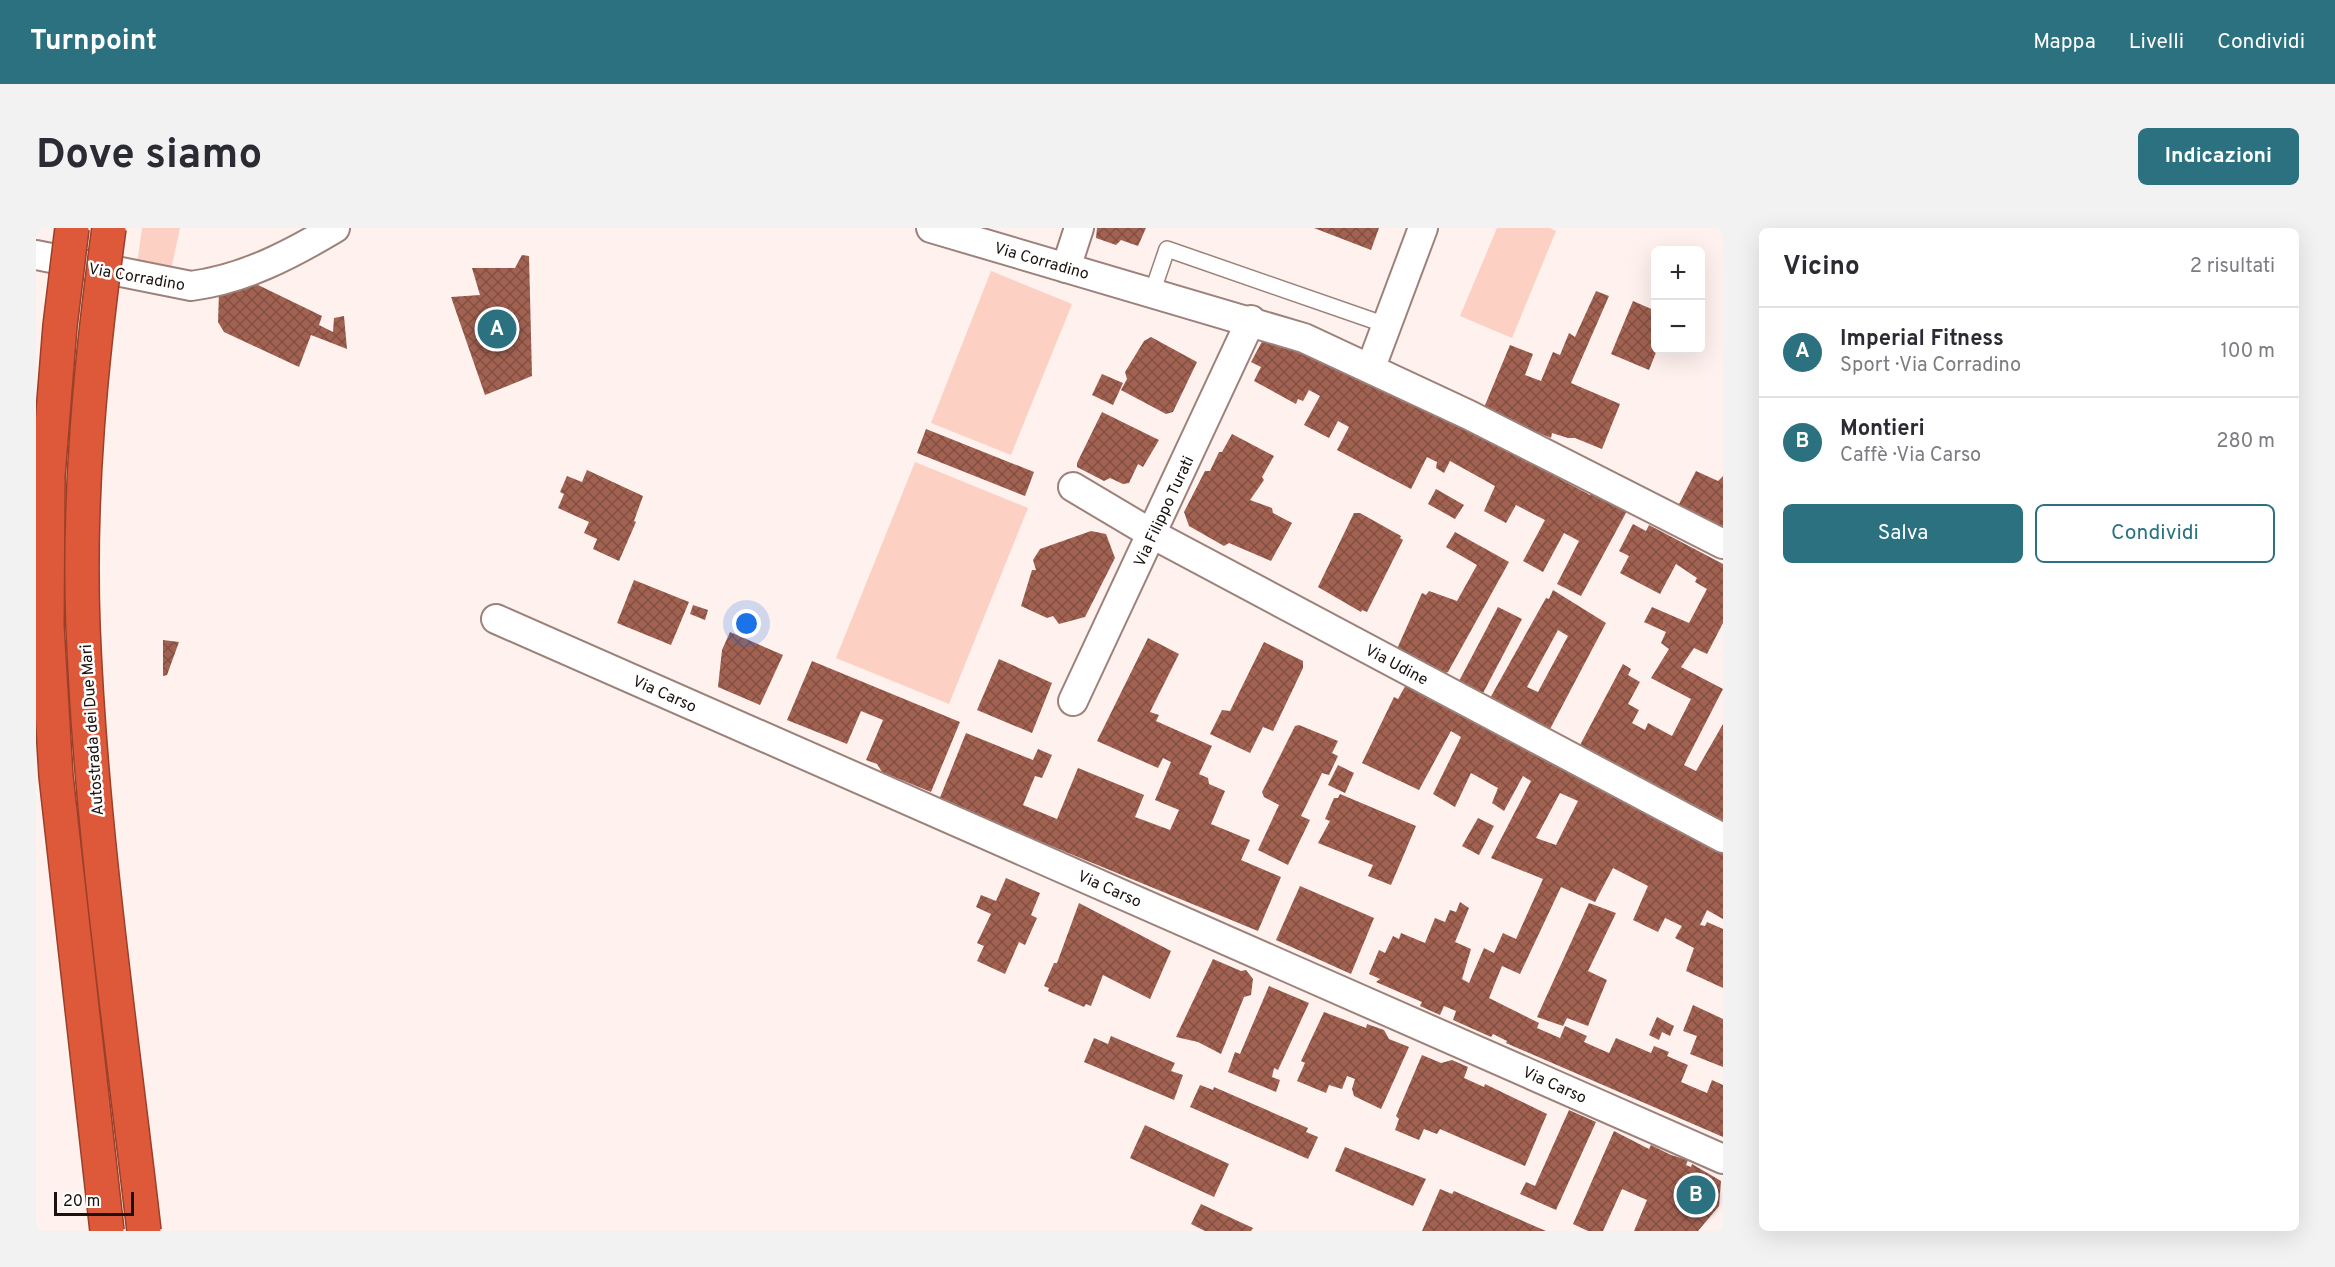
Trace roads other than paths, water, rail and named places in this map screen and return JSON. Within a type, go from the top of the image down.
[{"type":"highway","points":[[72,228],[60,326],[48,476],[47,626],[56,776],[107,1231]]},
{"type":"highway","name":"Autostrada dei Due Mari","points":[[109,228],[95,330],[84,478],[83,625],[92,773],[144,1231]]},
{"type":"street","name":"Via Corradino","points":[[36,255],[191,286],[213,283],[260,268],[286,257],[335,228]]},
{"type":"street","name":"Via Corradino","points":[[931,228],[1251,320],[1304,338],[1371,367],[1723,544]]},
{"type":"street","points":[[1066,268],[1079,228]]},
{"type":"street","points":[[1371,367],[1423,228]]},
{"type":"street","name":"Via Filippo Turati","points":[[1073,701],[1251,320]]},
{"type":"street","name":"Via Udine","points":[[1073,487],[1152,534],[1723,838]]},
{"type":"street","name":"Via Carso","points":[[496,619],[1723,1159]]},
{"type":"lane","points":[[1152,292],[1167,249],[1386,325]]},
{"type":"place","name":"Imperial Fitness","points":[[497,329]]},
{"type":"place","name":"Montieri","points":[[1696,1195]]}]
